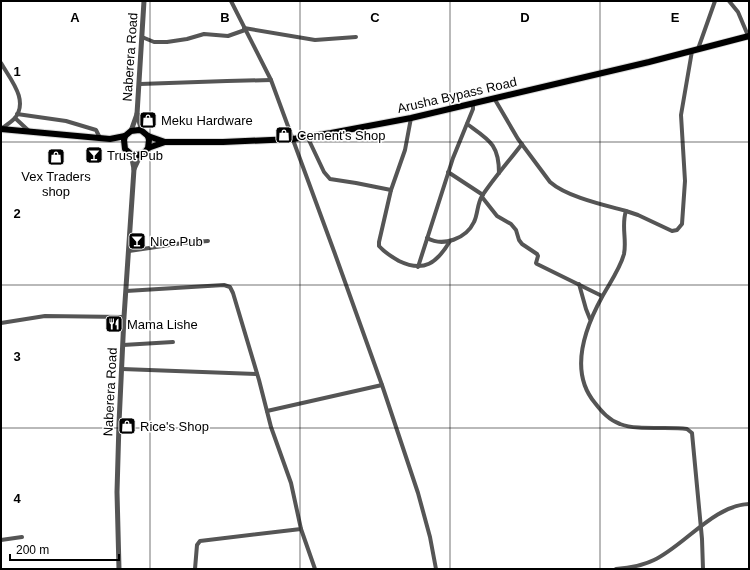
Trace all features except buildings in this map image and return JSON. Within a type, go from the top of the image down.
[{"type":"main road","name":"Arusha Bypass Road","points":[[142,131],[148,136],[165,142],[223,142],[293,139],[330,134],[411,118],[749,37]]},
{"type":"main road","points":[[1,129],[110,139],[125,136],[131,131],[142,131]]},
{"type":"main road","points":[[125,136],[125,149]]},
{"type":"main road","points":[[148,136],[148,148]]},
{"type":"main road","points":[[110,139],[131,154],[141,154]]},
{"type":"main road","name":"Arusha Bypass Road","points":[[141,154],[148,148],[165,142]]},
{"type":"street","name":"Naberera Road","points":[[131,131],[137,114],[140,84],[144,1]]},
{"type":"street","points":[[231,1],[271,80],[382,385],[418,493],[431,542],[436,569]]},
{"type":"street","points":[[494,98],[522,144],[550,182],[556,187],[585,199],[626,212],[638,214],[672,231],[679,229],[682,224],[685,181],[681,115],[695,50],[715,1]]},
{"type":"street","points":[[729,1],[738,12],[749,37]]},
{"type":"street","points":[[142,37],[154,42],[167,42],[187,39],[204,34],[228,36],[245,29],[315,40],[356,37]]},
{"type":"street","points":[[1,63],[19,94],[20,107],[16,116],[1,129]]},
{"type":"street","points":[[140,84],[227,80],[271,80]]},
{"type":"street","points":[[418,267],[448,172],[473,109],[473,103]]},
{"type":"street","name":"Naberera Road","points":[[137,114],[142,131]]},
{"type":"street","points":[[16,116],[30,132]]},
{"type":"street","points":[[16,116],[66,121],[86,126],[96,130],[100,138]]},
{"type":"street","points":[[411,118],[405,150],[391,190],[379,246],[387,254],[405,264],[418,267],[429,264],[437,259],[450,241]]},
{"type":"street","points":[[467,124],[494,146],[499,160],[499,173]]},
{"type":"street","points":[[307,136],[324,172],[330,179],[391,190]]},
{"type":"street","points":[[427,238],[438,242],[450,241],[466,233],[475,220],[482,196],[522,144]]},
{"type":"street","name":"Naberera Road","points":[[119,569],[117,492],[124,317],[134,169],[131,154]]},
{"type":"street","name":"Naberera Road","points":[[134,169],[141,154]]},
{"type":"street","points":[[448,172],[482,196],[497,216],[511,224],[516,230],[522,244],[538,254],[537,264],[602,296]]},
{"type":"street","points":[[626,212],[624,223],[624,254],[617,270],[590,319],[581,358],[581,369],[586,390],[602,412],[612,421],[622,425],[684,428],[692,433],[703,549],[703,569]]},
{"type":"street","points":[[129,251],[208,240]]},
{"type":"street","points":[[579,284],[590,319]]},
{"type":"street","points":[[126,291],[224,285],[230,287],[234,293],[271,427],[291,484],[302,528],[315,569]]},
{"type":"street","points":[[1,323],[45,316],[124,317]]},
{"type":"street","points":[[123,345],[173,342]]},
{"type":"street","points":[[122,369],[257,374]]},
{"type":"street","points":[[267,411],[382,385]]},
{"type":"street","points":[[616,569],[635,567],[656,559],[726,510],[744,504],[749,504]]},
{"type":"street","points":[[195,569],[197,545],[200,541],[302,528]]},
{"type":"street","points":[[1,540],[22,536]]},
{"type":"place","name":"Meku Hardware","points":[[148,120]]},
{"type":"place","name":"Cement's Shop","points":[[284,135]]},
{"type":"place","name":"Trust Pub","points":[[94,155]]},
{"type":"place","name":"Vex Traders shop","points":[[56,157]]},
{"type":"place","name":"Nice Pub","points":[[137,241]]},
{"type":"place","name":"Mama Lishe","points":[[114,324]]},
{"type":"place","name":"Rice's Shop","points":[[127,426]]}]
